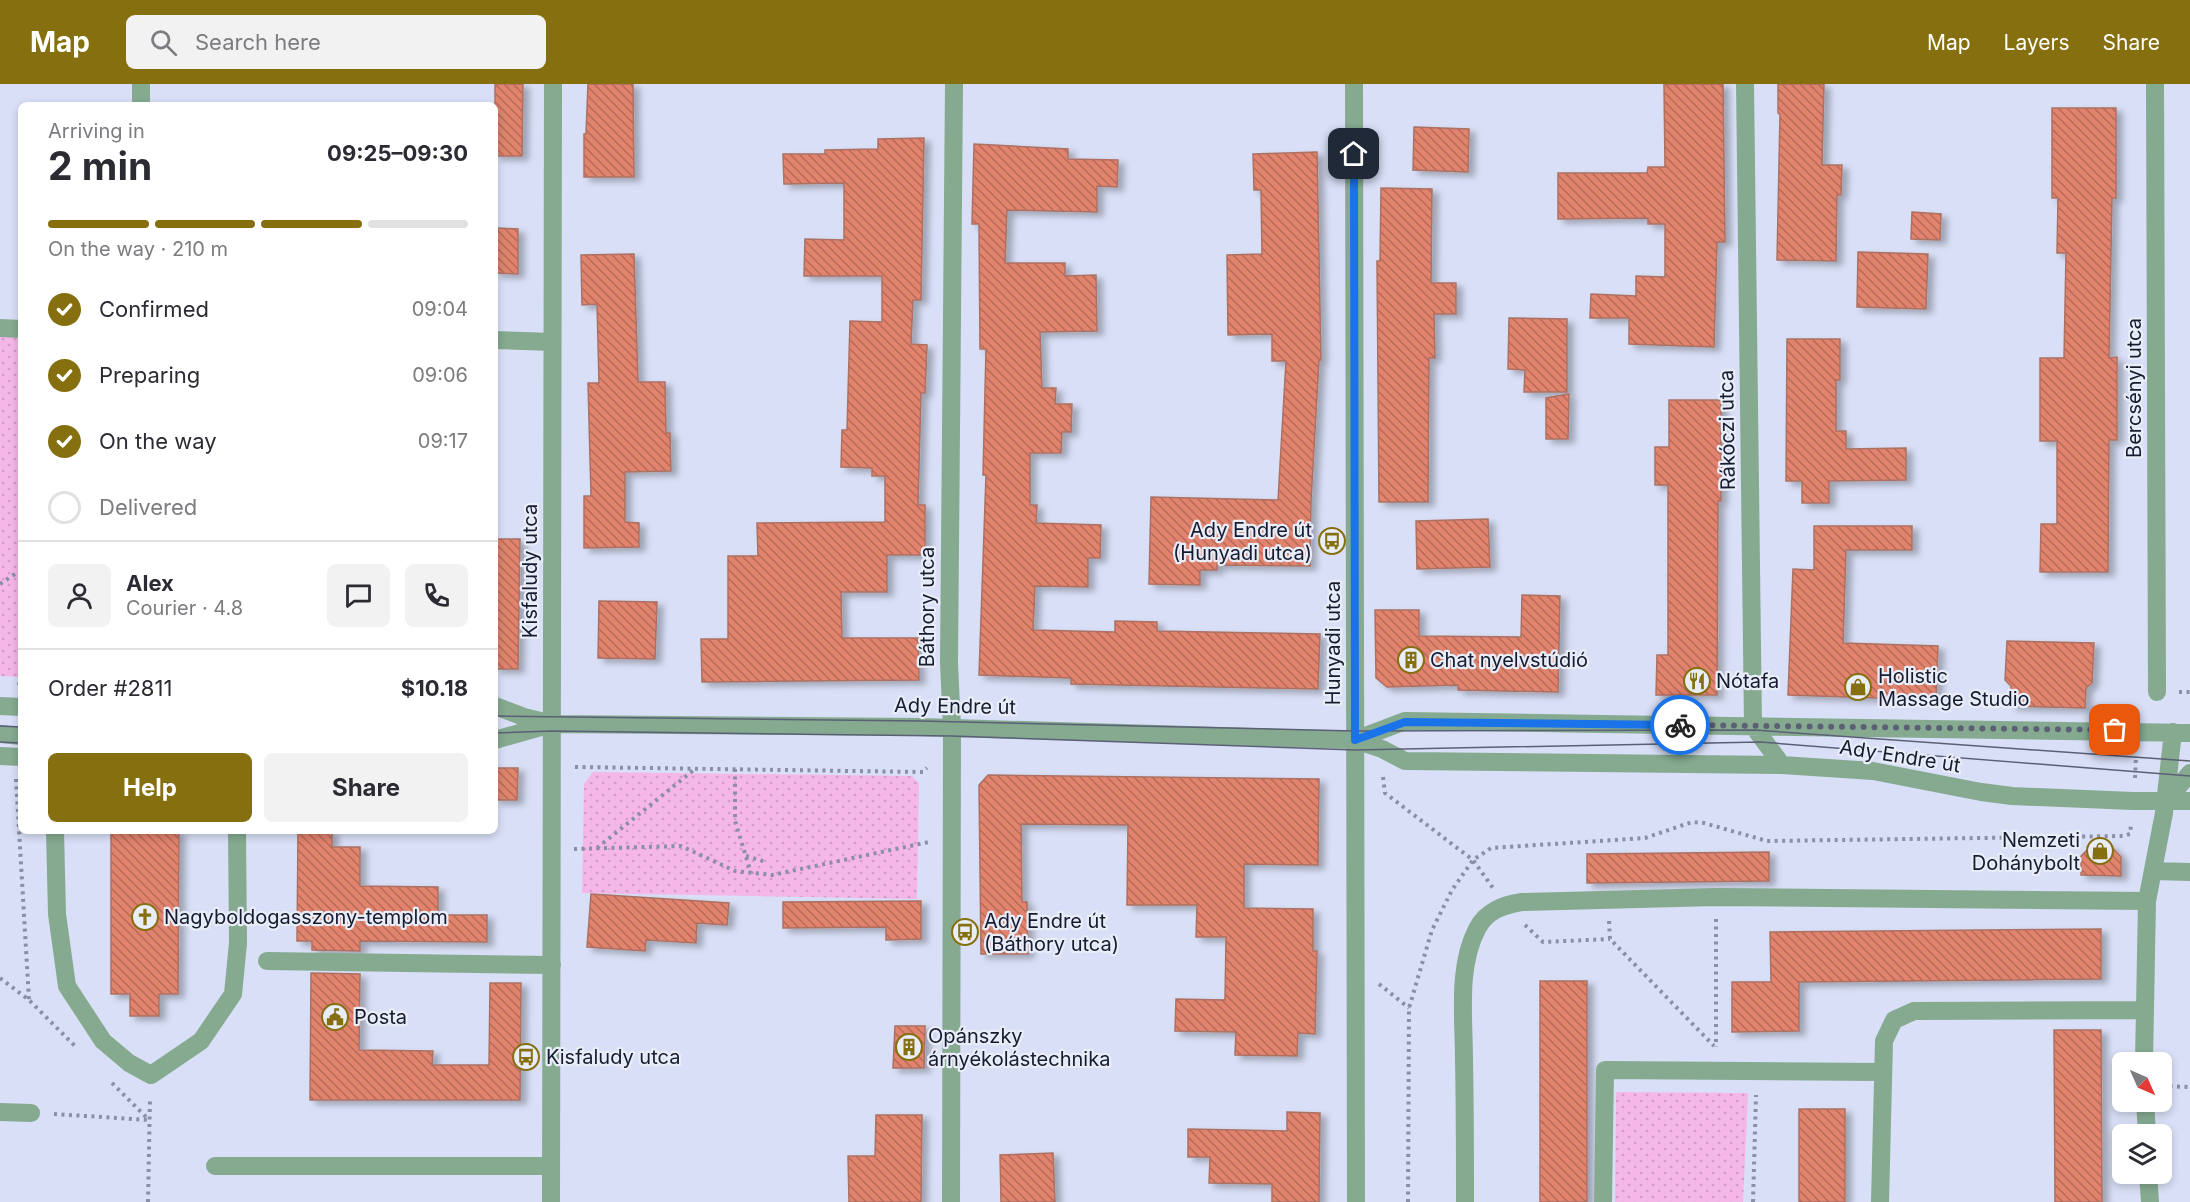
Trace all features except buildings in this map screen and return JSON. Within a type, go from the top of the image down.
[{"type":"street","points":[[141,84],[141,102]]},
{"type":"street","name":"Kisfaludy utca","points":[[551,1202],[554,84]]},
{"type":"street","name":"Báthory utca","points":[[951,1202],[952,728],[949,652],[954,84]]},
{"type":"street","name":"Hunyadi utca","points":[[1354,84],[1356,1202]]},
{"type":"street","name":"Rákóczi utca","points":[[1745,84],[1754,726]]},
{"type":"street","name":"Bercsényi utca","points":[[2155,84],[2157,692]]},
{"type":"street","points":[[0,328],[18,329]]},
{"type":"street","points":[[498,340],[552,342]]},
{"type":"street","points":[[0,706],[18,707]]},
{"type":"street","name":"Ady Endre út","points":[[498,707],[524,717],[553,724],[952,728],[1355,740],[1382,749],[1405,761],[1782,765],[1873,771],[2012,796],[2190,801]]},
{"type":"street","name":"Ady Endre út","points":[[1355,740],[1405,722],[2182,732]]},
{"type":"street","name":"Ady Endre út","points":[[498,739],[553,724]]},
{"type":"street","points":[[1754,726],[1782,765]]},
{"type":"street","points":[[2144,1052],[2146,901],[2182,732]]},
{"type":"street","points":[[0,756],[18,764]]},
{"type":"street","points":[[2166,801],[2190,773]]},
{"type":"street","points":[[55,834],[57,914],[67,986],[103,1041],[129,1062],[151,1075],[201,1041],[234,994],[238,943],[237,834]]},
{"type":"street","points":[[2153,871],[2190,872]]},
{"type":"street","points":[[1465,1202],[1464,992],[1468,950],[1478,927],[1491,913],[1504,905],[1533,902],[1716,897],[2146,901]]},
{"type":"street","points":[[267,961],[552,964]]},
{"type":"street","points":[[1880,1202],[1881,1072],[1884,1041],[1894,1020],[1914,1011],[2144,1010]]},
{"type":"street","points":[[1604,1202],[1605,1070],[1881,1072]]},
{"type":"street","points":[[0,1112],[31,1113]]},
{"type":"street","points":[[215,1166],[551,1166]]},
{"type":"street","points":[[2149,1184],[2150,1202]]},
{"type":"path","points":[[0,584],[18,572]]},
{"type":"path","points":[[2025,837],[2130,834],[2138,730]]},
{"type":"path","points":[[552,766],[923,772],[927,768]]},
{"type":"path","points":[[597,848],[696,768]]},
{"type":"path","points":[[735,769],[735,821],[751,873]]},
{"type":"path","points":[[1383,777],[1385,793],[1473,860],[1504,905],[1543,942],[1610,939],[1716,1049],[1716,897]]},
{"type":"path","points":[[0,978],[29,1000],[21,834]]},
{"type":"path","points":[[552,850],[681,846],[735,871],[772,875],[950,838]]},
{"type":"path","points":[[746,856],[766,862]]},
{"type":"path","points":[[1356,964],[1409,1008]]},
{"type":"path","points":[[1753,1202],[1756,1072]]},
{"type":"path","points":[[2172,1086],[2190,1087]]},
{"type":"path","points":[[31,1113],[149,1120],[148,1202]]},
{"type":"shaded area","points":[[0,328],[18,329],[18,677],[0,676]]},
{"type":"shaded area","points":[[593,772],[912,776],[919,783],[917,899],[582,893],[584,784]]},
{"type":"shaded area","points":[[1616,1092],[1748,1093],[1743,1202],[1615,1202]]},
{"type":"tram line","points":[[498,716],[920,721],[1355,731],[1754,730],[2190,761]]},
{"type":"tram line","points":[[0,726],[18,727]]},
{"type":"tram line","points":[[498,733],[552,731],[951,736],[1355,750],[1760,742],[2190,776]]},
{"type":"tram line","points":[[0,742],[18,743]]},
{"type":"way so far","points":[[1680,725],[2115,730]]},
{"type":"place","name":"Ady Endre út (Hunyadi utca)","points":[[1332,541]]},
{"type":"place","name":"Chat nyelvstúdió","points":[[1411,660]]},
{"type":"place","name":"Nótafa","points":[[1697,681]]},
{"type":"place","name":"Holistic Massage Studio","points":[[1858,687]]},
{"type":"place","name":"Nemzeti Dohánybolt","points":[[2100,851]]},
{"type":"place","name":"Nagyboldogasszony-templom","points":[[145,917]]},
{"type":"place","name":"Ady Endre út (Báthory utca)","points":[[965,932]]},
{"type":"place","name":"Posta","points":[[335,1017]]},
{"type":"place","name":"Opánszky árnyékolástechnika","points":[[909,1047]]},
{"type":"place","name":"Kisfaludy utca","points":[[526,1057]]},
{"type":"route","points":[[1354,154],[1355,740],[1405,722],[1680,725]]}]
